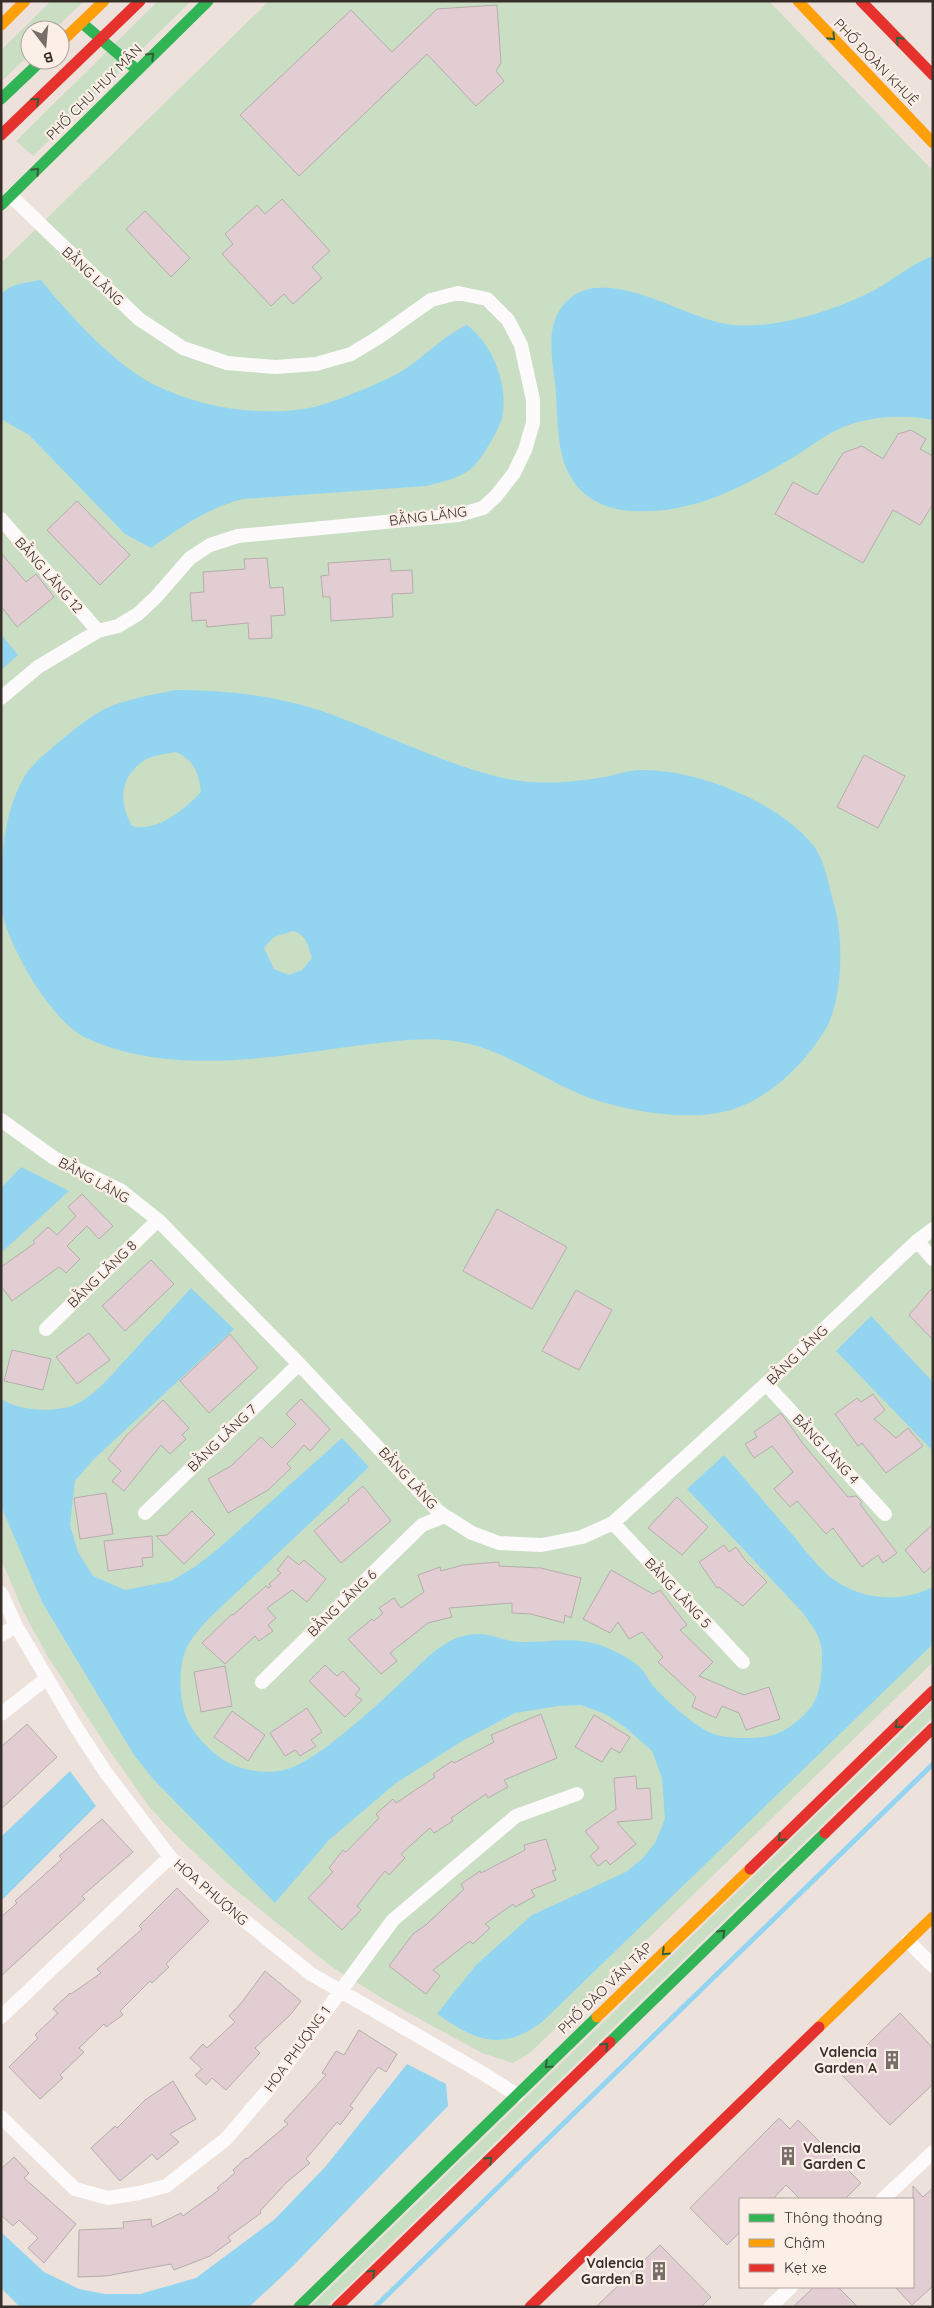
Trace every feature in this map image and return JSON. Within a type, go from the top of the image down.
[{"type":"main road","points":[[1,25],[25,1]]},
{"type":"main road","points":[[70,34],[104,1]]},
{"type":"main road","points":[[1,135],[140,1]]},
{"type":"main road","name":"PHỐ CHU HUY MÂN","points":[[6,201],[208,1]]},
{"type":"main road","name":"PHỐ ĐOÀN KHUÊ","points":[[798,1],[933,143]]},
{"type":"main road","points":[[861,1],[933,75]]},
{"type":"main road","points":[[82,23],[137,70]]},
{"type":"main road","points":[[1,99],[31,70]]},
{"type":"main road","name":"PHỐ ĐÀO VĂN TẬP","points":[[299,2307],[933,1691]]},
{"type":"main road","points":[[337,2307],[933,1728]]},
{"type":"main road","points":[[536,2305],[933,1917]]},
{"type":"street","name":"BẰNG LĂNG","points":[[1,698],[38,667],[98,631],[118,626],[138,614],[156,597],[190,558],[210,545],[238,536],[458,515],[483,508],[496,496],[514,473],[525,450],[533,423],[533,400],[520,345],[508,320],[487,299],[458,293],[431,300],[405,316],[379,337],[351,354],[316,364],[274,368],[227,363],[183,348],[140,319],[58,243],[6,201]]},
{"type":"street","name":"BẰNG LĂNG 12","points":[[1,519],[98,631]]},
{"type":"street","name":"BẰNG LĂNG","points":[[1,1120],[54,1158],[120,1190],[158,1220],[299,1364],[428,1500],[445,1516],[472,1533],[499,1543],[542,1545],[582,1537],[613,1523],[766,1384],[917,1241],[933,1229]]},
{"type":"street","name":"BẰNG LĂNG 8","points":[[46,1329],[158,1220]]},
{"type":"street","points":[[917,1241],[933,1259]]},
{"type":"street","name":"BẰNG LĂNG 7","points":[[145,1513],[299,1364]]},
{"type":"street","name":"BẰNG LĂNG 4","points":[[766,1384],[885,1514]]},
{"type":"street","points":[[422,1525],[428,1500]]},
{"type":"street","points":[[422,1525],[445,1516]]},
{"type":"street","name":"BẰNG LĂNG 5","points":[[613,1523],[743,1662]]},
{"type":"street","name":"BẰNG LĂNG 6","points":[[262,1682],[422,1525]]},
{"type":"street","name":"HOA PHƯỢNG","points":[[1,1593],[16,1626],[46,1679],[106,1773],[170,1857],[200,1885],[310,1974],[517,2095]]},
{"type":"street","points":[[1,1635],[16,1626]]},
{"type":"street","points":[[1,1714],[46,1679]]},
{"type":"street","name":"HOA PHƯỢNG 1","points":[[1,2117],[75,2188],[108,2198],[166,2186],[226,2138],[267,2091],[393,1920],[516,1816],[577,1794]]},
{"type":"street","points":[[1,2016],[170,1857]]},
{"type":"street","points":[[908,1941],[933,1966]]},
{"type":"street","points":[[884,2198],[933,2152]]},
{"type":"street","points":[[770,2307],[790,2288]]},
{"type":"green space","points":[[51,1],[84,1],[64,20],[32,20]]},
{"type":"green space","points":[[158,1],[191,1],[33,156],[16,141]]},
{"type":"green space","points":[[269,1],[769,1],[933,171],[933,1662],[530,2053],[513,2063],[482,2053],[385,2000],[332,1967],[226,1882],[180,1839],[151,1809],[111,1753],[48,1657],[24,1613],[1,1559],[1,263]]},
{"type":"green space","points":[[20,31],[20,64],[1,82],[1,50]]},
{"type":"green space","points":[[933,1702],[933,1717],[326,2307],[310,2307]]},
{"type":"water","points":[[933,256],[933,420],[897,417],[872,419],[848,425],[735,489],[716,497],[676,508],[655,511],[633,511],[613,508],[603,505],[586,495],[572,479],[563,460],[561,450],[551,350],[555,319],[560,309],[568,300],[585,290],[605,287],[626,290],[649,297],[715,322],[734,325],[770,324],[808,316],[863,296],[912,266]]},
{"type":"water","points":[[41,280],[94,338],[125,366],[155,385],[172,393],[228,408],[285,411],[313,407],[347,396],[399,373],[446,337],[467,325],[484,343],[497,367],[503,392],[502,418],[490,443],[475,465],[465,473],[452,479],[426,486],[242,499],[216,508],[151,548],[125,534],[29,435],[1,419],[1,294],[15,286]]},
{"type":"water","points":[[1,634],[18,655],[1,670]]},
{"type":"water","points":[[175,690],[255,695],[314,708],[459,765],[503,778],[539,782],[563,782],[599,778],[636,770],[662,771],[710,782],[757,802],[798,829],[813,845],[826,873],[837,918],[840,968],[835,1002],[825,1030],[816,1044],[793,1071],[766,1093],[735,1109],[702,1115],[649,1112],[613,1105],[566,1088],[504,1056],[471,1044],[454,1041],[428,1039],[401,1041],[281,1056],[214,1061],[180,1060],[147,1056],[115,1049],[84,1037],[66,1024],[34,983],[6,927],[1,904],[1,871],[8,817],[20,784],[29,770],[70,733],[103,710],[133,699]],"holes":[[[176,752],[191,763],[197,773],[201,792],[179,812],[161,823],[151,826],[132,826],[123,800],[125,784],[129,776],[142,762],[159,755]],[[293,931],[304,938],[312,958],[302,970],[289,975],[274,969],[264,948],[274,937]]]},
{"type":"water","points":[[21,1167],[69,1191],[1,1253],[1,1188]]},
{"type":"water","points":[[191,1288],[234,1329],[93,1460],[75,1481],[70,1525],[78,1552],[93,1576],[125,1590],[171,1581],[196,1566],[218,1549],[342,1438],[369,1467],[217,1611],[200,1628],[188,1645],[182,1661],[180,1679],[185,1714],[192,1728],[202,1741],[220,1758],[233,1765],[247,1770],[270,1772],[284,1770],[297,1765],[313,1756],[349,1729],[440,1647],[457,1638],[478,1634],[518,1642],[559,1640],[590,1642],[600,1645],[628,1658],[639,1666],[654,1687],[682,1714],[707,1731],[718,1735],[736,1738],[759,1738],[774,1735],[788,1728],[807,1712],[818,1694],[822,1666],[822,1649],[818,1635],[802,1612],[687,1489],[724,1455],[818,1565],[840,1584],[866,1595],[879,1597],[907,1596],[933,1587],[933,1644],[542,2022],[514,2037],[501,2040],[489,2039],[464,2031],[437,2014],[476,1965],[532,1915],[626,1872],[642,1859],[655,1843],[665,1819],[662,1778],[652,1751],[625,1727],[605,1714],[581,1705],[559,1706],[515,1713],[464,1740],[396,1783],[329,1840],[275,1903],[154,1780],[134,1755],[42,1602],[1,1506],[1,1399],[19,1407],[42,1410],[64,1408],[82,1401],[107,1380]]},
{"type":"water","points":[[871,1316],[933,1382],[933,1451],[836,1351]]},
{"type":"water","points":[[70,1771],[96,1806],[1,1901],[1,1837]]},
{"type":"water","points":[[407,2064],[446,2084],[448,2106],[292,2267],[249,2307],[20,2307],[1,2288],[1,2232],[44,2272],[79,2289],[105,2294],[140,2294],[196,2278],[275,2219],[326,2166]]},
{"type":"building","points":[[497,5],[501,63],[496,71],[504,81],[476,106],[427,54],[299,176],[240,115],[351,10],[392,52],[437,9]]},
{"type":"building","points":[[282,199],[330,251],[312,267],[322,278],[293,304],[284,294],[271,306],[222,254],[233,244],[225,234],[257,205],[265,214]]},
{"type":"building","points":[[145,211],[190,258],[171,277],[126,229]]},
{"type":"building","points":[[911,430],[926,439],[920,449],[933,456],[933,504],[920,525],[893,510],[863,563],[775,514],[793,482],[817,495],[843,453],[862,446],[883,459],[898,434]]},
{"type":"building","points":[[77,501],[130,555],[100,585],[47,530]]},
{"type":"building","points":[[1,553],[26,582],[36,574],[54,597],[17,627],[1,606]]},
{"type":"building","points":[[267,558],[270,588],[283,587],[285,615],[271,616],[272,638],[249,639],[248,623],[207,627],[206,620],[192,621],[190,593],[204,592],[203,572],[245,569],[244,559]]},
{"type":"building","points":[[390,559],[391,571],[412,570],[413,593],[392,594],[393,617],[331,621],[330,597],[323,597],[321,576],[329,575],[328,563]]},
{"type":"building","points":[[864,755],[905,776],[878,828],[837,807]]},
{"type":"building","points":[[82,1194],[113,1226],[99,1239],[87,1226],[67,1246],[80,1259],[66,1273],[59,1267],[12,1301],[1,1286],[1,1267],[35,1243],[33,1241],[48,1227],[57,1235],[76,1216],[68,1207]]},
{"type":"building","points":[[497,1209],[567,1247],[532,1309],[463,1271]]},
{"type":"building","points":[[151,1260],[174,1284],[125,1331],[102,1306]]},
{"type":"building","points":[[933,1287],[933,1340],[909,1315]]},
{"type":"building","points":[[576,1290],[612,1310],[579,1370],[542,1351]]},
{"type":"building","points":[[89,1333],[110,1360],[77,1384],[56,1357]]},
{"type":"building","points":[[230,1334],[258,1368],[209,1413],[180,1381]]},
{"type":"building","points":[[12,1350],[51,1359],[43,1390],[4,1381]]},
{"type":"building","points":[[873,1394],[885,1410],[874,1419],[896,1438],[908,1428],[923,1446],[886,1473],[862,1443],[858,1446],[835,1414],[857,1398],[861,1402]]},
{"type":"building","points":[[301,1399],[330,1429],[310,1451],[304,1445],[287,1464],[291,1468],[268,1490],[228,1513],[208,1479],[231,1466],[261,1437],[272,1448],[296,1424],[286,1414]]},
{"type":"building","points":[[163,1400],[189,1428],[182,1435],[186,1439],[170,1454],[161,1445],[124,1491],[112,1481],[121,1471],[108,1459],[126,1436]]},
{"type":"building","points":[[781,1413],[804,1445],[848,1497],[856,1496],[862,1502],[860,1504],[897,1553],[883,1563],[878,1555],[862,1567],[833,1528],[826,1534],[797,1501],[790,1507],[774,1489],[793,1472],[772,1446],[754,1458],[745,1444],[757,1437],[754,1432]]},
{"type":"building","points":[[363,1486],[391,1521],[341,1563],[314,1531],[349,1501],[348,1499]]},
{"type":"building","points":[[106,1493],[113,1534],[80,1539],[74,1498]]},
{"type":"building","points":[[677,1497],[708,1527],[682,1555],[648,1528]]},
{"type":"building","points":[[192,1511],[215,1534],[184,1564],[156,1536],[167,1535]]},
{"type":"building","points":[[933,1524],[933,1565],[924,1573],[905,1550]]},
{"type":"building","points":[[152,1536],[153,1557],[142,1558],[143,1566],[108,1571],[104,1541]]},
{"type":"building","points":[[724,1545],[729,1552],[736,1547],[745,1560],[767,1582],[743,1606],[719,1587],[717,1588],[699,1562]]},
{"type":"building","points":[[288,1556],[299,1565],[304,1560],[326,1579],[307,1602],[292,1590],[267,1608],[276,1618],[268,1625],[273,1631],[259,1641],[255,1636],[225,1664],[202,1643],[232,1614],[266,1586],[269,1588],[271,1586],[269,1584],[281,1573],[277,1570]]},
{"type":"building","points":[[499,1562],[499,1566],[541,1568],[581,1578],[571,1618],[565,1615],[564,1623],[531,1614],[512,1613],[512,1603],[449,1608],[452,1617],[428,1623],[390,1653],[397,1661],[381,1674],[348,1639],[372,1619],[374,1621],[383,1613],[379,1608],[394,1598],[401,1608],[424,1592],[418,1575],[440,1567],[441,1571],[463,1565]]},
{"type":"building","points":[[611,1570],[653,1594],[660,1590],[687,1625],[680,1630],[713,1662],[699,1676],[744,1695],[769,1687],[780,1719],[746,1730],[739,1713],[722,1706],[716,1718],[692,1707],[696,1697],[658,1662],[663,1657],[642,1632],[629,1639],[618,1622],[610,1633],[583,1619]]},
{"type":"building","points":[[325,1665],[337,1676],[343,1671],[360,1689],[355,1695],[362,1700],[345,1717],[309,1681]]},
{"type":"building","points":[[225,1666],[232,1706],[201,1712],[194,1672]]},
{"type":"building","points":[[307,1708],[322,1732],[311,1740],[316,1746],[300,1756],[295,1750],[285,1756],[270,1733]]},
{"type":"building","points":[[232,1711],[265,1735],[248,1761],[214,1737]]},
{"type":"building","points":[[541,1714],[557,1758],[504,1780],[508,1787],[488,1798],[486,1794],[451,1818],[453,1821],[434,1833],[430,1828],[401,1854],[405,1858],[389,1875],[385,1871],[357,1906],[361,1910],[342,1930],[308,1898],[333,1872],[329,1868],[343,1850],[346,1852],[379,1818],[376,1814],[393,1799],[396,1803],[435,1777],[433,1774],[452,1761],[454,1763],[494,1742],[491,1735]]},
{"type":"building","points":[[594,1715],[630,1737],[620,1753],[611,1748],[602,1762],[575,1747]]},
{"type":"building","points":[[27,1724],[57,1757],[1,1809],[1,1747]]},
{"type":"building","points":[[636,1776],[637,1789],[650,1788],[652,1819],[617,1822],[636,1844],[610,1865],[606,1860],[598,1866],[590,1856],[599,1848],[585,1831],[616,1809],[614,1778]]},
{"type":"building","points":[[102,1819],[133,1852],[82,1896],[85,1899],[1,1976],[1,1917],[17,1903],[15,1901],[62,1859],[59,1856]]},
{"type":"building","points":[[546,1839],[556,1870],[552,1871],[556,1880],[531,1890],[535,1896],[515,1907],[513,1904],[485,1924],[490,1928],[473,1944],[470,1941],[433,1970],[440,1976],[426,1994],[389,1966],[413,1934],[427,1924],[464,1889],[461,1884],[480,1871],[481,1873],[525,1850],[524,1845]]},
{"type":"building","points":[[177,1888],[209,1921],[166,1964],[169,1967],[152,1983],[150,1981],[120,2011],[123,2015],[106,2027],[104,2024],[79,2048],[84,2052],[60,2075],[63,2078],[40,2099],[9,2067],[38,2038],[35,2035],[58,2013],[53,2009],[70,1993],[101,1973],[97,1969],[142,1929],[139,1926]]},
{"type":"building","points":[[265,1971],[301,2001],[291,2014],[255,2048],[260,2053],[226,2090],[212,2078],[206,2085],[195,2075],[202,2069],[190,2058],[203,2044],[207,2048],[235,2022],[229,2016]]},
{"type":"building","name":"Valencia Garden A","points":[[900,2013],[933,2048],[933,2084],[890,2125],[839,2072]]},
{"type":"building","points":[[359,2030],[397,2054],[386,2072],[378,2067],[350,2106],[353,2108],[340,2125],[337,2122],[306,2159],[310,2163],[287,2182],[260,2211],[261,2213],[228,2237],[231,2241],[210,2256],[174,2270],[171,2264],[106,2276],[78,2277],[79,2230],[124,2228],[123,2222],[151,2219],[152,2227],[181,2213],[183,2216],[219,2190],[217,2188],[235,2173],[233,2170],[288,2124],[284,2121],[326,2075],[322,2073],[336,2051],[344,2055]]},
{"type":"building","points":[[173,2081],[196,2119],[170,2134],[179,2142],[157,2160],[152,2154],[120,2181],[91,2148],[115,2126],[117,2128],[145,2100]]},
{"type":"building","name":"Valencia Garden C","points":[[779,2118],[790,2129],[798,2120],[861,2183],[846,2198],[799,2198],[786,2185],[774,2198],[739,2198],[739,2233],[727,2245],[690,2208]]},
{"type":"building","points":[[14,2157],[29,2173],[24,2178],[76,2224],[44,2263],[28,2248],[38,2238],[19,2220],[13,2226],[1,2215],[1,2169]]},
{"type":"building","points":[[913,2186],[923,2197],[933,2188],[933,2286],[912,2305],[896,2288],[914,2288]]},
{"type":"building","name":"Valencia Garden B","points":[[660,2245],[711,2297],[701,2307],[596,2307]]},
{"type":"building","points":[[813,2288],[839,2288],[858,2307],[793,2307]]},
{"type":"waterway","points":[[375,2307],[933,1764]]},
{"type":"traffic: fast","points":[[1,205],[208,1]]},
{"type":"traffic: fast","points":[[82,23],[137,70]]},
{"type":"traffic: fast","points":[[1,99],[31,70]]},
{"type":"traffic: fast","points":[[610,2042],[825,1833]]},
{"type":"traffic: fast","points":[[299,2307],[597,2017]]},
{"type":"traffic: slow","points":[[1,25],[25,1]]},
{"type":"traffic: slow","points":[[70,33],[104,1]]},
{"type":"traffic: slow","points":[[798,1],[933,143]]},
{"type":"traffic: slow","points":[[597,2017],[750,1869]]},
{"type":"traffic: slow","points":[[819,2027],[933,1917]]},
{"type":"traffic: jam","points":[[1,135],[140,1]]},
{"type":"traffic: jam","points":[[861,1],[933,75]]},
{"type":"traffic: jam","points":[[750,1869],[933,1691]]},
{"type":"traffic: jam","points":[[825,1833],[933,1728]]},
{"type":"traffic: jam","points":[[530,2307],[819,2027]]},
{"type":"traffic: jam","points":[[337,2307],[610,2042]]},
{"type":"place","name":"Valencia Garden A","points":[[892,2060]]},
{"type":"place","name":"Valencia Garden C","points":[[788,2156]]},
{"type":"place","name":"Valencia Garden B","points":[[659,2271]]}]
